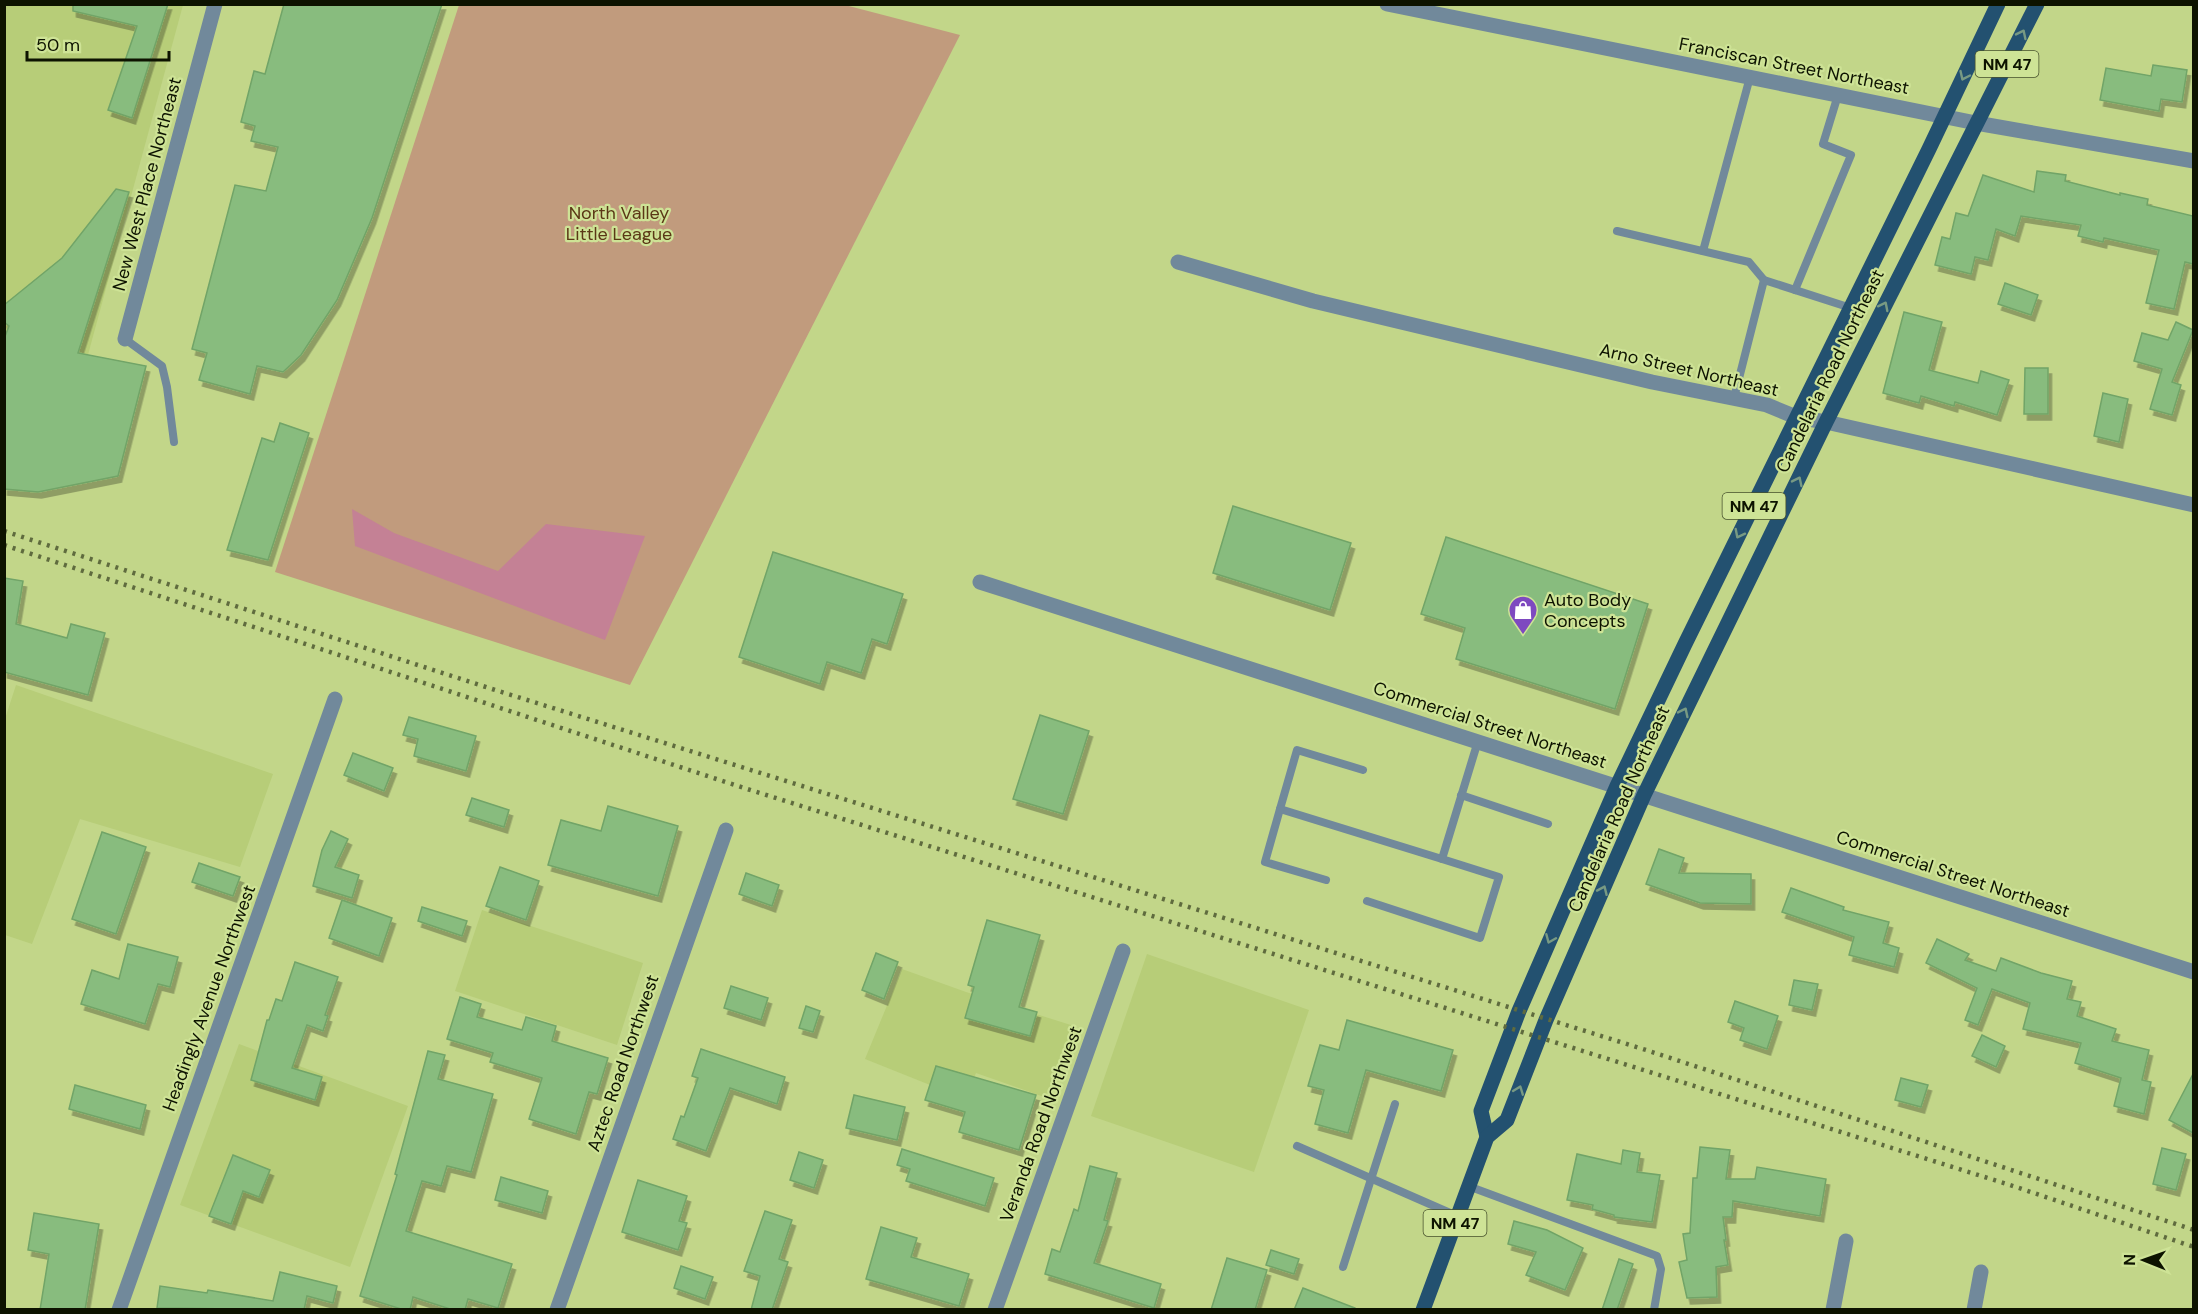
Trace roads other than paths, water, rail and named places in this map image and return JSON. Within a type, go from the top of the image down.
[{"type":"main road","name":"Candelaria Road Northeast","points":[[1998,4],[1617,786],[1519,1011],[1481,1111],[1487,1137],[1507,1120],[1546,1020],[1644,795],[1826,422],[2037,4]]},
{"type":"main road","name":"NM 47","points":[[1423,1310],[1487,1137]]},
{"type":"street","name":"New West Place Northeast","points":[[125,339],[215,4]]},
{"type":"street","name":"Franciscan Street Northeast","points":[[1387,4],[1944,117],[2193,161]]},
{"type":"street","name":"Arno Street Northeast","points":[[1178,262],[1335,307],[1652,382],[1767,405],[1796,417],[2193,505]]},
{"type":"street","name":"Commercial Street Northeast","points":[[980,582],[2193,972]]},
{"type":"street","name":"Headingly Avenue Northwest","points":[[119,1310],[335,699]]},
{"type":"street","name":"Aztec Road Northwest","points":[[557,1310],[726,830]]},
{"type":"street","name":"Veranda Road Northwest","points":[[995,1310],[1123,951]]},
{"type":"street","points":[[1833,1310],[1846,1241]]},
{"type":"street","points":[[1974,1310],[1981,1272]]},
{"type":"lane","points":[[1703,251],[1750,77]]},
{"type":"lane","points":[[1795,290],[1851,155],[1823,144],[1838,95]]},
{"type":"lane","points":[[1617,231],[1749,262],[1764,280],[1851,308]]},
{"type":"lane","points":[[1734,398],[1764,280]]},
{"type":"lane","points":[[125,339],[162,366],[174,442]]},
{"type":"lane","points":[[1442,859],[1478,741]]},
{"type":"lane","points":[[1326,880],[1265,862],[1297,750],[1363,770]]},
{"type":"lane","points":[[1461,795],[1548,824]]},
{"type":"lane","points":[[1280,809],[1499,878],[1480,939],[1367,901]]},
{"type":"lane","points":[[1342,1267],[1395,1104]]},
{"type":"lane","points":[[1297,1146],[1457,1216]]},
{"type":"lane","points":[[1468,1186],[1657,1256],[1661,1269],[1654,1310]]},
{"type":"railway","points":[[4,531],[492,689],[1646,1050],[2194,1230]]},
{"type":"railway","points":[[4,545],[744,788],[2010,1185],[2194,1247]]},
{"type":"place","name":"Auto Body Concepts","points":[[1523,636]]},
{"type":"park label","name":"North Valley Little League","points":[[619,223]]}]
